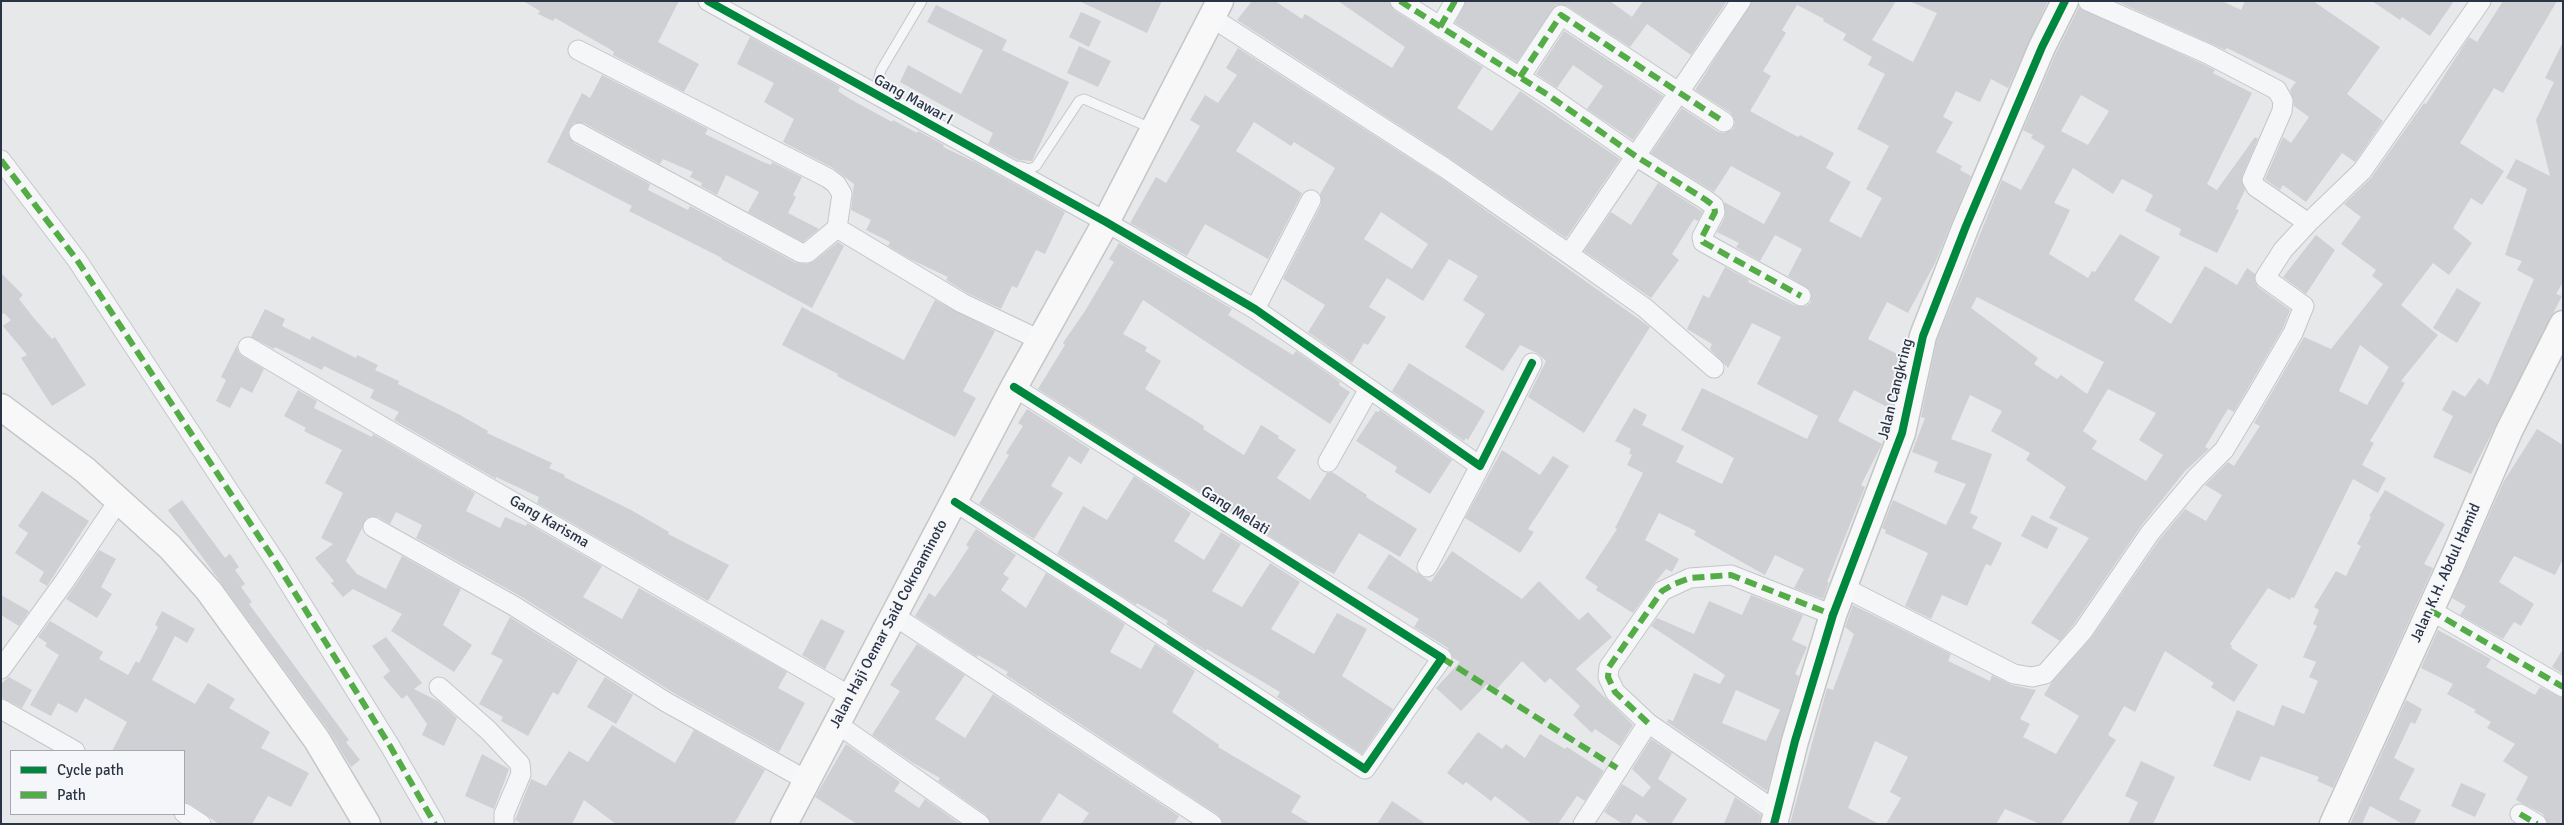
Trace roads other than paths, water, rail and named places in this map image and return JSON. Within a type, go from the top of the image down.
[{"type":"main road","name":"Jalan Cangkring","points":[[1776,818],[1794,741],[1833,615],[1902,433],[1923,336],[1966,226],[2038,56],[2065,1]]},
{"type":"main road","name":"Jalan Haji Oemar Said Cokroaminoto","points":[[784,824],[1014,387],[1106,222],[1216,9]]},
{"type":"main road","name":"Jalan K.H. Abdul Hamid","points":[[2333,824],[2509,431],[2563,324]]},
{"type":"main road","points":[[1,407],[85,470],[170,547],[209,592],[317,740],[368,824]]},
{"type":"street","name":"Gang Mawar I","points":[[708,1],[1106,222],[1255,309],[1480,466]]},
{"type":"street","points":[[1400,1],[1520,77],[1637,157],[1714,206],[1715,212],[1702,237],[1703,242],[1801,296]]},
{"type":"street","points":[[1440,27],[1455,1]]},
{"type":"street","points":[[1569,254],[1637,157],[1678,92],[1741,1]]},
{"type":"street","points":[[2088,1],[2208,54],[2277,90],[2283,101],[2282,111],[2252,180],[2256,187],[2308,223]]},
{"type":"street","points":[[1843,587],[2014,674],[2032,677],[2045,674],[2083,631],[2160,520],[2224,450],[2292,333],[2304,306],[2265,278],[2282,250],[2362,171],[2481,1]]},
{"type":"street","points":[[1216,9],[1646,308],[1714,368]]},
{"type":"street","points":[[1520,77],[1560,16],[1724,122]]},
{"type":"street","points":[[578,50],[828,178],[836,184],[842,194],[836,228],[812,249],[801,253],[579,133]]},
{"type":"street","points":[[1,160],[77,260],[277,564],[390,746],[435,824]]},
{"type":"street","points":[[1255,309],[1311,200]]},
{"type":"street","points":[[836,228],[962,303],[1040,340]]},
{"type":"street","name":"Gang Karisma","points":[[248,347],[850,696]]},
{"type":"street","points":[[1427,567],[1532,363]]},
{"type":"street","name":"Gang Melati","points":[[955,502],[1099,593],[1365,769],[1442,658],[1014,387]]},
{"type":"street","points":[[1328,462],[1369,389]]},
{"type":"street","points":[[1,670],[118,500]]},
{"type":"street","points":[[373,527],[514,606],[666,702],[806,780]]},
{"type":"street","points":[[1776,818],[1648,723],[1616,692],[1608,677],[1609,667],[1662,591],[1690,578],[1731,575],[1833,615]]},
{"type":"street","points":[[2430,610],[2563,687]]},
{"type":"street","points":[[893,615],[1212,824]]},
{"type":"street","points":[[439,687],[488,730],[520,764],[521,774],[504,814],[504,824]]},
{"type":"street","points":[[1,709],[73,750]]},
{"type":"street","points":[[836,723],[980,824]]},
{"type":"street","points":[[1583,824],[1648,723]]},
{"type":"street","points":[[185,814],[201,824]]},
{"type":"street","points":[[2520,814],[2537,824]]},
{"type":"lane","points":[[922,1],[880,70],[878,82],[884,92],[1016,165],[1030,169],[1036,166],[1079,101],[1084,98],[1154,129]]}]
